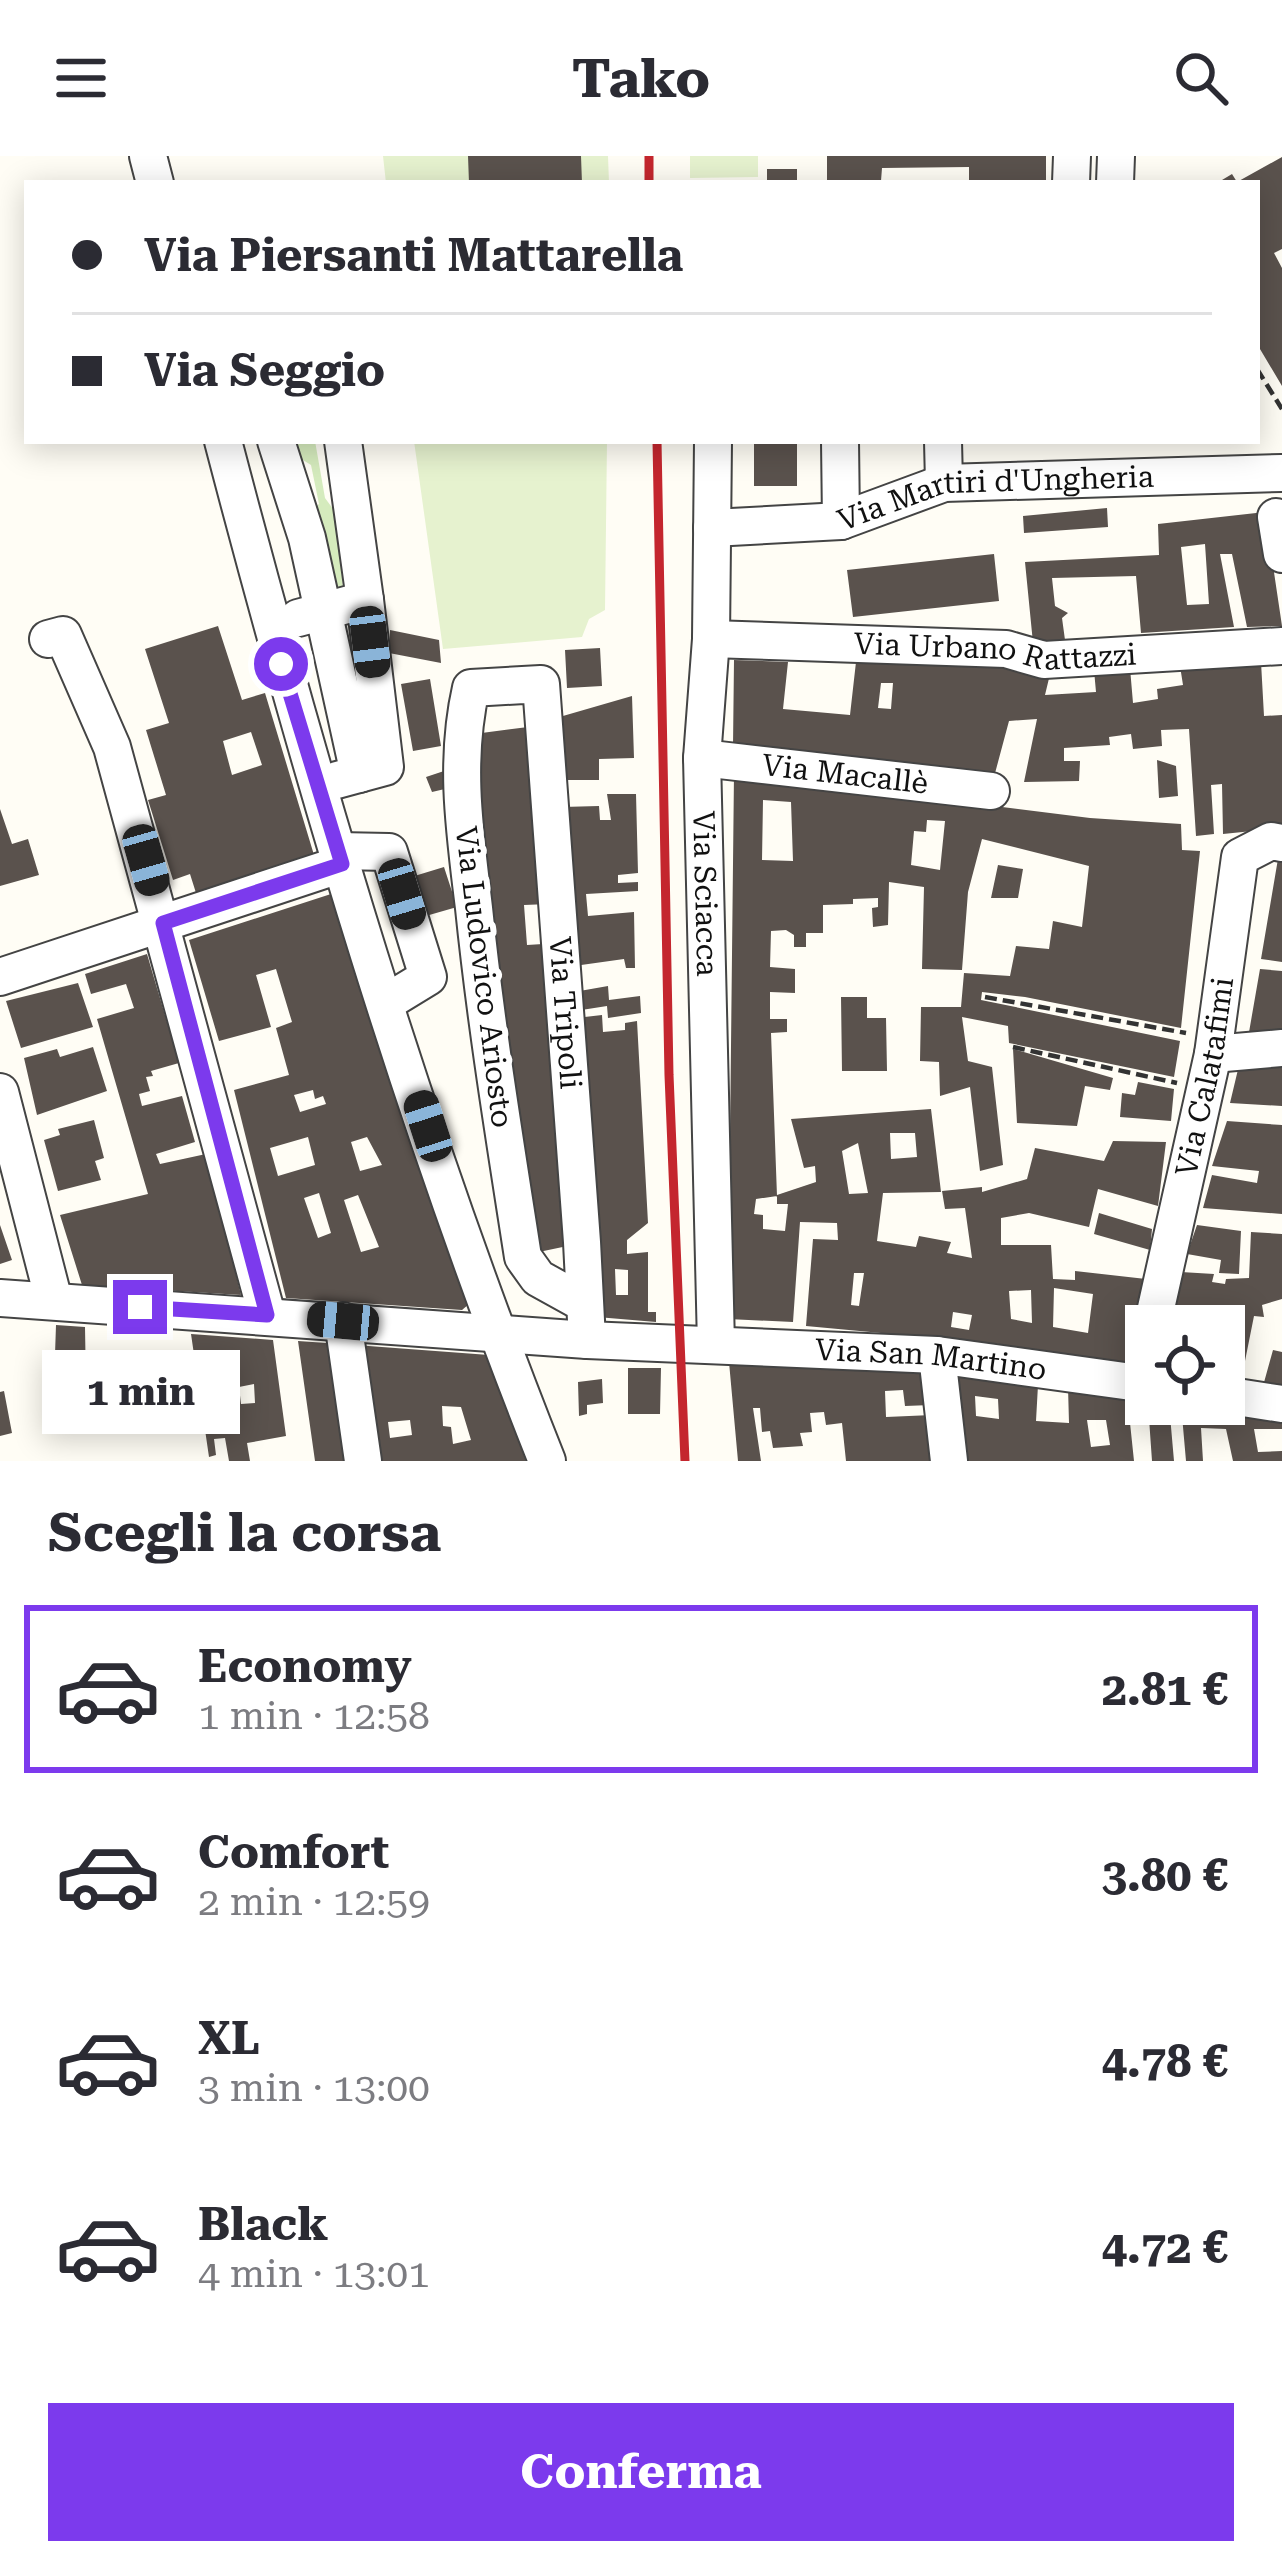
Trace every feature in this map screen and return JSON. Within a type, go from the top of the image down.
[{"type":"street","points":[[224,444],[316,785],[340,857]]},
{"type":"street","points":[[277,444],[307,538],[359,774]]},
{"type":"street","points":[[316,785],[385,767],[343,444]]},
{"type":"street","name":"Via Sciacca","points":[[713,444],[710,639],[702,758],[716,1345]]},
{"type":"street","points":[[840,444],[841,521]]},
{"type":"street","points":[[943,444],[944,484]]},
{"type":"street","name":"Via Martiri d'Ungheria","points":[[712,528],[841,521],[944,484],[1282,473]]},
{"type":"street","points":[[1276,517],[1282,554]]},
{"type":"street","points":[[271,624],[365,600]]},
{"type":"street","points":[[48,639],[63,635],[112,747],[267,1315]]},
{"type":"street","name":"Via Urbano Rattazzi","points":[[710,639],[1006,649],[1044,659],[1282,646]]},
{"type":"street","name":"Via Ludovico Ariosto","points":[[541,684],[471,688],[460,735],[460,777],[484,1007],[523,1257],[538,1278],[586,1322]]},
{"type":"street","name":"Via Tripoli","points":[[541,684],[586,1322]]},
{"type":"street","name":"Via Macallè","points":[[702,758],[991,791]]},
{"type":"street","name":"Via Calatafimi","points":[[1158,1305],[1211,1060],[1240,857],[1276,842]]},
{"type":"street","points":[[0,977],[340,857],[389,852],[428,977],[387,1002],[496,1333],[547,1461]]},
{"type":"street","points":[[1211,1060],[1282,1048]]},
{"type":"street","points":[[0,1092],[54,1301]]},
{"type":"street","name":"Via San Martino","points":[[0,1298],[496,1333],[586,1322],[716,1345],[937,1355],[1125,1371]]},
{"type":"street","points":[[343,1321],[362,1461]]},
{"type":"street","points":[[937,1355],[949,1461]]},
{"type":"street","points":[[1245,1398],[1282,1404]]},
{"type":"path","points":[[1260,374],[1282,409]]},
{"type":"path","points":[[985,997],[1211,1060]]},
{"type":"path","points":[[1013,1047],[1211,1060]]},
{"type":"green space","points":[[383,156],[608,156],[609,180],[386,180]]},
{"type":"green space","points":[[690,156],[758,156],[758,177],[690,178]]},
{"type":"green space","points":[[292,444],[316,444],[325,498],[336,513],[343,588],[332,585],[311,511],[319,504],[311,465],[295,455]]},
{"type":"green space","points":[[414,444],[607,444],[605,610],[589,619],[582,637],[443,649]]},
{"type":"building","points":[[468,156],[581,156],[582,180],[469,180]]},
{"type":"building","points":[[827,156],[1046,156],[1046,180],[969,180],[969,167],[882,168],[881,180],[827,180]]},
{"type":"building","points":[[1282,157],[1282,249],[1274,253],[1282,268],[1282,386],[1260,349],[1260,180],[1241,180]]},
{"type":"building","points":[[767,169],[797,169],[797,180],[767,180]]},
{"type":"building","points":[[754,444],[797,444],[797,486],[754,486]]},
{"type":"building","points":[[1107,508],[1108,527],[1024,533],[1023,516]]},
{"type":"building","points":[[1265,512],[1282,626],[1247,627],[1232,554],[1220,554],[1234,627],[1141,633],[1136,576],[1052,578],[1055,606],[1068,613],[1062,618],[1065,640],[1033,643],[1025,562],[1159,555],[1158,524]],"holes":[[[1205,544],[1209,604],[1187,605],[1181,547]]]},
{"type":"building","points":[[994,554],[999,601],[853,617],[847,570]]},
{"type":"building","points":[[218,626],[242,700],[265,693],[314,855],[196,893],[190,874],[173,880],[148,800],[166,795],[146,730],[169,723],[145,649]],"holes":[[[251,732],[262,765],[232,775],[223,741]]]},
{"type":"building","points":[[390,630],[439,640],[441,663],[389,653]]},
{"type":"building","points":[[600,648],[602,686],[567,688],[565,650]]},
{"type":"building","points":[[734,660],[788,662],[783,709],[850,715],[856,662],[1051,670],[1045,695],[1096,692],[1094,670],[1130,668],[1133,703],[1158,699],[1157,689],[1183,685],[1180,666],[1261,662],[1264,716],[1282,715],[1282,828],[1223,834],[1222,784],[1211,785],[1214,834],[1196,836],[1189,729],[1161,730],[1162,746],[1133,749],[1131,734],[1109,737],[1110,745],[1064,748],[1064,761],[1080,761],[1079,781],[1024,782],[1037,719],[1009,721],[994,777],[733,746]],"holes":[[[881,683],[893,683],[891,709],[878,708]]]},
{"type":"building","points":[[430,679],[441,746],[413,751],[401,684]]},
{"type":"building","points":[[632,696],[634,758],[599,759],[599,780],[561,780],[556,718]]},
{"type":"building","points":[[536,726],[549,904],[524,905],[527,945],[543,944],[577,1244],[534,1253],[501,1064],[474,734]]},
{"type":"building","points":[[1157,760],[1176,766],[1178,796],[1159,798]]},
{"type":"building","points":[[447,770],[449,788],[432,792],[426,777]]},
{"type":"building","points":[[734,773],[1090,818],[1181,824],[1182,850],[1200,851],[1181,1028],[1025,997],[982,992],[981,1000],[1180,1041],[1174,1077],[1009,1043],[1008,1026],[962,1017],[968,1061],[992,1067],[1003,1165],[980,1171],[970,1087],[940,1096],[939,1062],[920,1061],[921,1007],[961,1007],[964,973],[1010,976],[1016,946],[1049,949],[1053,921],[1082,927],[1089,866],[982,839],[968,892],[962,970],[922,969],[924,887],[889,882],[888,925],[873,927],[872,908],[878,907],[878,898],[853,899],[853,904],[823,905],[823,933],[806,933],[806,947],[794,947],[794,935],[786,930],[771,931],[770,967],[795,969],[795,993],[770,992],[770,1019],[787,1019],[787,1032],[771,1033],[777,1196],[816,1182],[815,1166],[804,1168],[791,1119],[931,1109],[941,1192],[883,1193],[877,1241],[916,1247],[919,1236],[951,1242],[947,1253],[972,1258],[965,1208],[945,1209],[942,1191],[982,1187],[982,1192],[1027,1179],[1035,1148],[1104,1161],[1113,1141],[1166,1142],[1158,1206],[1098,1189],[1089,1227],[1029,1213],[1001,1218],[1001,1245],[1051,1245],[1053,1279],[1075,1280],[1075,1271],[1146,1279],[1142,1305],[1125,1305],[1125,1365],[999,1344],[806,1326],[813,1239],[838,1240],[837,1223],[800,1222],[793,1322],[728,1319]],"holes":[[[763,800],[791,802],[793,861],[762,860]],[[927,820],[945,821],[940,870],[911,865],[914,831],[926,832]],[[890,1133],[915,1133],[917,1157],[891,1159]],[[858,1143],[868,1193],[849,1194],[842,1151]],[[777,1196],[777,1204],[788,1204],[785,1231],[763,1229],[763,1215],[754,1214],[756,1199]],[[854,1273],[864,1273],[859,1306],[851,1305]],[[1054,1288],[1093,1294],[1088,1333],[1053,1327]],[[1031,1290],[1032,1323],[1011,1319],[1009,1291]],[[953,1312],[972,1315],[969,1330],[951,1327]]]},
{"type":"building","points":[[607,794],[636,794],[638,873],[618,875],[618,883],[638,882],[638,891],[586,894],[588,916],[634,912],[635,968],[626,968],[624,959],[574,966],[562,807],[599,806],[600,820],[611,820]]},
{"type":"building","points":[[0,809],[12,844],[28,839],[39,875],[0,886]]},
{"type":"building","points":[[1282,848],[1282,962],[1261,959]]},
{"type":"building","points":[[998,865],[1023,869],[1018,898],[991,898]]},
{"type":"building","points":[[444,867],[457,907],[398,924],[385,885]]},
{"type":"building","points":[[331,894],[469,1304],[462,1310],[286,1298],[234,1090],[289,1075],[276,1028],[292,1022],[276,969],[256,975],[271,1027],[219,1041],[189,940]],"holes":[[[313,1090],[315,1099],[323,1096],[326,1104],[300,1112],[294,1095]],[[308,1137],[315,1165],[278,1176],[270,1148]],[[367,1137],[382,1165],[360,1171],[351,1142]],[[319,1193],[331,1233],[318,1238],[304,1198]],[[358,1195],[379,1247],[361,1252],[344,1200]]]},
{"type":"building","points":[[147,954],[179,1063],[151,1071],[153,1076],[146,1077],[150,1091],[139,1094],[142,1106],[182,1096],[195,1142],[156,1154],[160,1164],[206,1154],[241,1295],[82,1285],[60,1215],[148,1194],[97,1019],[134,1008],[126,984],[91,994],[85,974]]},
{"type":"building","points":[[1260,969],[1282,971],[1282,1036],[1248,1038]]},
{"type":"building","points":[[78,983],[93,1027],[21,1048],[6,1001]]},
{"type":"building","points":[[608,986],[609,1000],[640,996],[641,1013],[608,1018],[607,1006],[575,1011],[574,992]]},
{"type":"building","points":[[841,997],[867,997],[867,1018],[886,1018],[887,1071],[842,1071]]},
{"type":"building","points":[[602,1015],[603,1032],[625,1030],[625,1023],[637,1021],[648,1223],[627,1240],[627,1254],[648,1252],[648,1312],[656,1312],[656,1322],[597,1317],[576,1018]],"holes":[[[615,1269],[628,1270],[628,1295],[616,1295]]]},
{"type":"building","points":[[93,1047],[107,1091],[37,1115],[24,1058],[57,1049],[60,1057]]},
{"type":"building","points":[[1013,1049],[1113,1078],[1110,1090],[1085,1086],[1077,1126],[1017,1123]]},
{"type":"building","points":[[1282,1056],[1282,1106],[1230,1103],[1240,1061]]},
{"type":"building","points":[[1138,1082],[1174,1089],[1171,1121],[1120,1117],[1122,1093],[1135,1095]]},
{"type":"building","points":[[94,1120],[104,1158],[95,1161],[101,1180],[58,1191],[44,1140],[60,1135],[58,1129]]},
{"type":"building","points":[[1227,1121],[1282,1125],[1282,1214],[1203,1208],[1212,1175],[1257,1183],[1259,1171],[1212,1166]]},
{"type":"building","points":[[1099,1213],[1152,1229],[1150,1250],[1094,1234]]},
{"type":"building","points":[[0,1225],[12,1260],[0,1264]]},
{"type":"building","points":[[1197,1225],[1241,1231],[1239,1274],[1219,1273],[1221,1260],[1187,1254]]},
{"type":"building","points":[[1251,1232],[1282,1234],[1282,1299],[1262,1305],[1264,1317],[1254,1316],[1245,1361],[1245,1305],[1173,1305],[1181,1272],[1214,1274],[1212,1282],[1225,1284],[1226,1279],[1249,1278]]},
{"type":"building","points":[[56,1325],[85,1327],[86,1387],[113,1385],[119,1429],[60,1429],[54,1384]]},
{"type":"building","points":[[191,1334],[273,1340],[286,1436],[247,1443],[250,1461],[229,1461],[225,1438],[214,1439],[216,1455],[209,1457]],"holes":[[[254,1384],[255,1403],[241,1404],[239,1387]]]},
{"type":"building","points":[[298,1341],[341,1344],[357,1461],[315,1461]]},
{"type":"building","points":[[355,1345],[489,1355],[526,1461],[371,1461]],"holes":[[[442,1406],[461,1407],[471,1440],[453,1444],[451,1427],[443,1426]],[[410,1420],[412,1435],[390,1438],[388,1422]]]},
{"type":"building","points":[[1273,1350],[1282,1352],[1282,1389],[1263,1386]]},
{"type":"building","points":[[729,1362],[926,1363],[931,1405],[905,1406],[903,1390],[885,1391],[886,1417],[932,1415],[939,1461],[846,1461],[842,1423],[826,1425],[824,1412],[810,1413],[812,1432],[800,1433],[803,1446],[773,1448],[770,1431],[762,1432],[760,1408],[753,1408],[761,1461],[738,1461]]},
{"type":"building","points":[[628,1368],[661,1368],[660,1414],[628,1414]]},
{"type":"building","points":[[948,1373],[1038,1385],[1036,1421],[1069,1423],[1068,1387],[1125,1394],[1125,1425],[1130,1425],[1134,1461],[960,1461]],"holes":[[[975,1396],[998,1399],[999,1419],[976,1416]],[[1087,1420],[1106,1420],[1110,1445],[1091,1447]]]},
{"type":"building","points":[[602,1379],[603,1403],[587,1405],[587,1414],[579,1416],[578,1382]]},
{"type":"building","points":[[4,1391],[12,1433],[0,1436],[0,1392]]},
{"type":"building","points":[[1245,1412],[1282,1417],[1282,1429],[1254,1429],[1258,1452],[1282,1451],[1282,1461],[1233,1461],[1226,1429],[1201,1428],[1203,1461],[1186,1461],[1183,1425],[1245,1425]]},
{"type":"building","points":[[1149,1425],[1171,1425],[1174,1461],[1152,1461]]},
{"type":"railway","points":[[649,156],[649,180]]},
{"type":"railway","points":[[657,444],[669,1075],[685,1461]]},
{"type":"route","points":[[140,1307],[267,1315],[163,923],[342,864],[281,664]]}]
